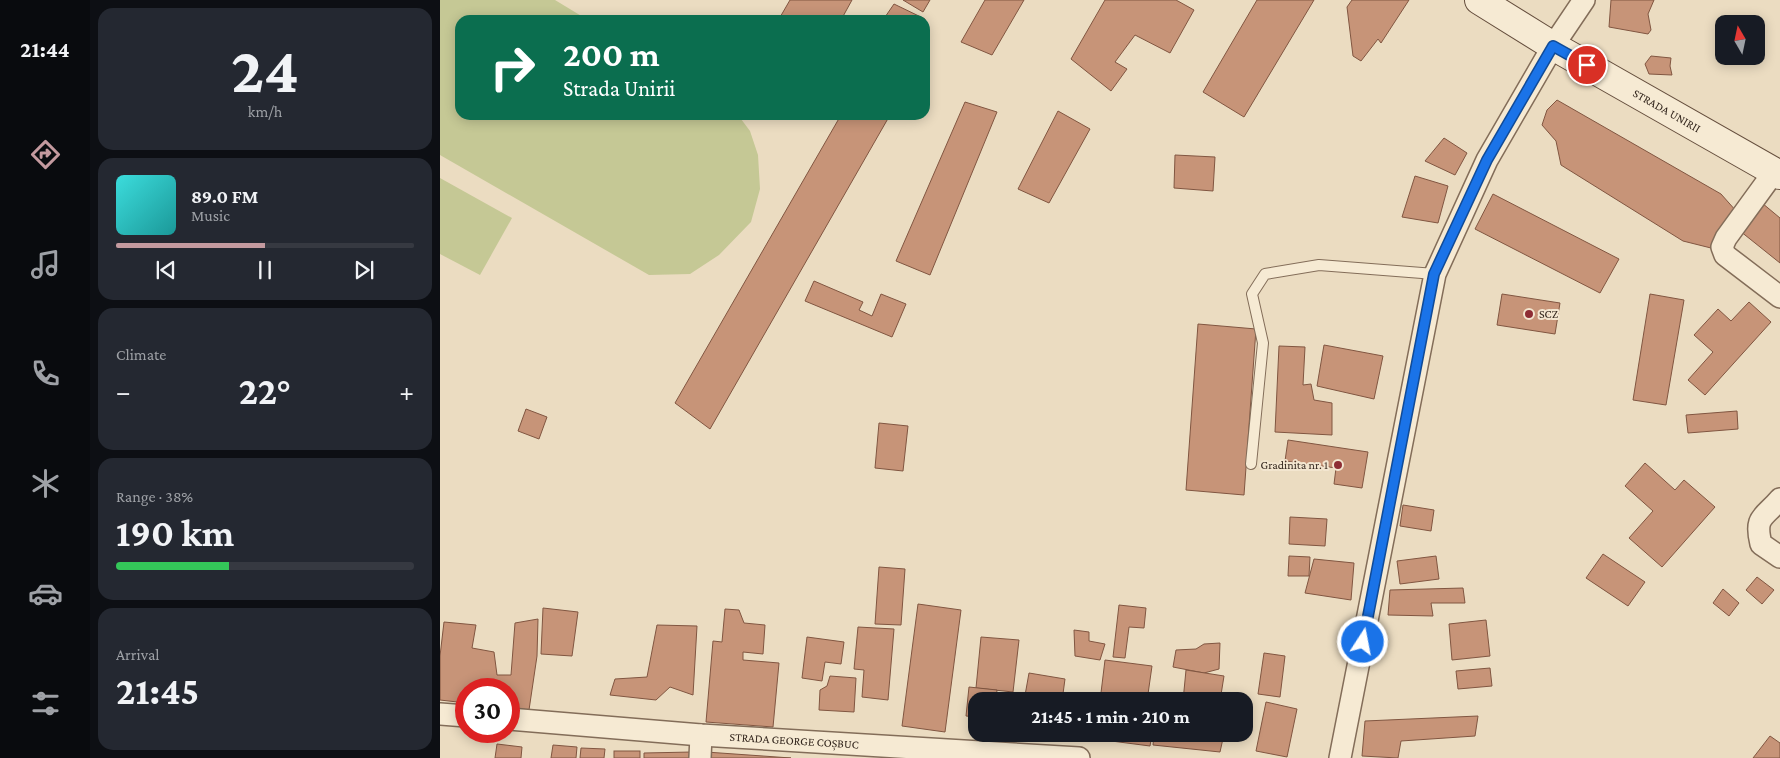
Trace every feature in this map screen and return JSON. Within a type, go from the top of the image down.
[{"type":"main road","name":"STRADA UNIRII","points":[[1479,0],[1553,46],[1777,174]]},
{"type":"street","points":[[1340,758],[1434,274],[1487,160],[1553,46],[1584,0]]},
{"type":"street","points":[[1777,174],[1726,238],[1722,247],[1725,255],[1780,297]]},
{"type":"street","points":[[1780,499],[1760,518],[1758,532],[1761,544],[1780,557]]},
{"type":"street","points":[[440,714],[455,715]]},
{"type":"street","name":"STRADA GEORGE COȘBUC","points":[[520,720],[701,735],[1000,755],[1079,758]]},
{"type":"street","points":[[700,758],[701,735]]},
{"type":"lane","points":[[1252,464],[1263,343],[1252,294],[1265,274],[1320,265],[1434,274]]},
{"type":"green space","points":[[440,0],[555,0],[580,15],[455,15],[455,120],[742,120],[750,131],[758,155],[760,189],[751,222],[719,255],[690,274],[649,275],[440,155]]},
{"type":"green space","points":[[440,178],[512,218],[480,275],[440,254]]},
{"type":"building","points":[[790,0],[852,0],[844,15],[781,15]]},
{"type":"building","points":[[903,0],[930,0],[923,12]]},
{"type":"building","points":[[985,0],[1024,0],[992,55],[961,42]]},
{"type":"building","points":[[1105,0],[1176,0],[1194,10],[1170,53],[1135,35],[1115,62],[1127,69],[1111,91],[1071,59]]},
{"type":"building","points":[[1257,0],[1314,0],[1244,117],[1203,92]]},
{"type":"building","points":[[1352,0],[1409,0],[1381,43],[1378,39],[1361,61],[1353,56],[1347,7]]},
{"type":"building","points":[[1611,0],[1654,0],[1648,14],[1651,30],[1648,34],[1609,27]]},
{"type":"building","points":[[894,4],[917,15],[886,15]]},
{"type":"building","points":[[1651,56],[1671,58],[1672,75],[1649,74],[1645,64]]},
{"type":"building","points":[[1557,100],[1721,194],[1737,212],[1715,249],[1683,241],[1561,165],[1556,141],[1542,125],[1547,110]]},
{"type":"building","points":[[965,102],[997,112],[930,275],[896,261]]},
{"type":"building","points":[[1058,111],[1090,129],[1049,203],[1018,189]]},
{"type":"building","points":[[838,120],[887,120],[710,429],[675,403]]},
{"type":"building","points":[[1444,138],[1467,153],[1455,175],[1425,161]]},
{"type":"building","points":[[1175,155],[1215,157],[1213,191],[1174,188]]},
{"type":"building","points":[[1415,176],[1448,186],[1438,223],[1402,217]]},
{"type":"building","points":[[1493,194],[1619,259],[1600,293],[1475,229]]},
{"type":"building","points":[[1762,203],[1780,218],[1780,263],[1740,231]]},
{"type":"building","points":[[814,281],[863,302],[859,310],[872,316],[881,294],[906,304],[892,337],[805,301]]},
{"type":"building","name":"SCZ","points":[[1502,294],[1560,303],[1555,334],[1497,325]]},
{"type":"building","points":[[1650,294],[1684,300],[1666,405],[1633,400]]},
{"type":"building","points":[[1749,302],[1771,322],[1705,395],[1688,380],[1713,352],[1694,335],[1718,309],[1731,321]]},
{"type":"building","points":[[1198,324],[1256,329],[1244,495],[1186,490]]},
{"type":"building","points":[[1324,345],[1383,356],[1374,399],[1317,386]]},
{"type":"building","points":[[1279,346],[1305,347],[1303,385],[1311,384],[1314,400],[1332,403],[1332,435],[1275,432]]},
{"type":"building","points":[[526,409],[547,417],[539,439],[518,431]]},
{"type":"building","points":[[1737,411],[1738,429],[1688,433],[1686,415]]},
{"type":"building","points":[[879,423],[908,426],[903,471],[875,468]]},
{"type":"building","name":"Gradinita nr. 1","points":[[1288,440],[1368,452],[1362,488],[1334,484],[1336,468],[1285,461]]},
{"type":"building","points":[[1645,463],[1675,490],[1684,480],[1715,507],[1662,567],[1629,538],[1653,511],[1625,486]]},
{"type":"building","points":[[1403,505],[1434,510],[1431,531],[1400,526]]},
{"type":"building","points":[[1290,517],[1327,519],[1325,546],[1289,544]]},
{"type":"building","points":[[1603,554],[1645,582],[1628,606],[1586,578]]},
{"type":"building","points":[[1289,556],[1310,557],[1309,576],[1288,576]]},
{"type":"building","points":[[1436,556],[1439,579],[1400,584],[1397,561]]},
{"type":"building","points":[[1314,559],[1354,563],[1351,600],[1305,593]]},
{"type":"building","points":[[879,567],[905,569],[901,625],[875,624]]},
{"type":"building","points":[[1757,577],[1774,590],[1762,604],[1746,590]]},
{"type":"building","points":[[1463,588],[1465,603],[1431,603],[1433,616],[1388,615],[1390,590]]},
{"type":"building","points":[[1723,589],[1739,603],[1729,616],[1713,603]]},
{"type":"building","points":[[918,604],[961,610],[945,732],[902,726]]},
{"type":"building","points":[[1119,605],[1146,608],[1144,628],[1129,627],[1125,658],[1113,657]]},
{"type":"building","points":[[543,608],[578,612],[572,656],[541,654]]},
{"type":"building","points":[[725,609],[739,610],[744,623],[765,625],[763,654],[743,652],[743,660],[779,663],[773,727],[706,722],[713,641],[722,642]]},
{"type":"building","points":[[538,619],[537,656],[529,710],[520,709],[520,678],[455,678],[455,702],[440,700],[440,656],[444,622],[476,625],[472,648],[494,652],[497,675],[511,675],[515,623]]},
{"type":"building","points":[[1486,620],[1490,656],[1452,660],[1449,624]]},
{"type":"building","points":[[657,625],[697,626],[693,695],[670,687],[656,700],[610,695],[615,679],[647,677]]},
{"type":"building","points":[[858,627],[894,629],[888,700],[862,697],[864,670],[854,669]]},
{"type":"building","points":[[1074,630],[1089,632],[1089,641],[1105,644],[1100,660],[1075,656]]},
{"type":"building","points":[[807,637],[844,642],[841,664],[825,662],[822,681],[802,678]]},
{"type":"building","points":[[981,637],[1019,640],[1013,692],[976,688]]},
{"type":"building","points":[[1220,643],[1219,669],[1204,673],[1173,667],[1176,650],[1196,649],[1204,644]]},
{"type":"building","points":[[1264,653],[1285,656],[1280,697],[1258,694]]},
{"type":"building","points":[[1105,660],[1152,666],[1148,692],[1101,692]]},
{"type":"building","points":[[1490,668],[1492,686],[1458,689],[1456,671]]},
{"type":"building","points":[[1186,670],[1224,676],[1221,692],[1184,692]]},
{"type":"building","points":[[1029,673],[1065,679],[1063,692],[1026,692]]},
{"type":"building","points":[[830,676],[856,678],[854,712],[819,710],[820,690],[827,686]]},
{"type":"building","points":[[969,687],[997,690],[997,692],[968,692]]},
{"type":"building","points":[[968,697],[968,716],[966,716]]},
{"type":"building","points":[[1266,702],[1297,709],[1287,757],[1256,751]]},
{"type":"building","points":[[1478,716],[1475,736],[1401,741],[1398,758],[1362,756],[1365,721]]},
{"type":"building","points":[[1770,736],[1780,743],[1780,758],[1753,758]]},
{"type":"building","points":[[1119,742],[1151,742],[1150,746]]},
{"type":"building","points":[[1153,742],[1222,742],[1220,752],[1153,745]]},
{"type":"building","points":[[497,744],[522,747],[521,758],[495,758]]},
{"type":"building","points":[[553,745],[577,747],[576,758],[551,758]]},
{"type":"building","points":[[581,748],[605,749],[604,758],[580,758]]},
{"type":"building","points":[[614,751],[640,751],[640,758],[614,758]]},
{"type":"building","points":[[692,752],[692,758],[644,758],[644,753]]},
{"type":"building","points":[[706,752],[791,758],[705,758]]},
{"type":"place","name":"SCZ","points":[[1529,314]]},
{"type":"place","name":"Gradinita nr. 1","points":[[1338,465]]},
{"type":"route","points":[[1363,642],[1434,274],[1487,160],[1553,46],[1587,65]]}]
